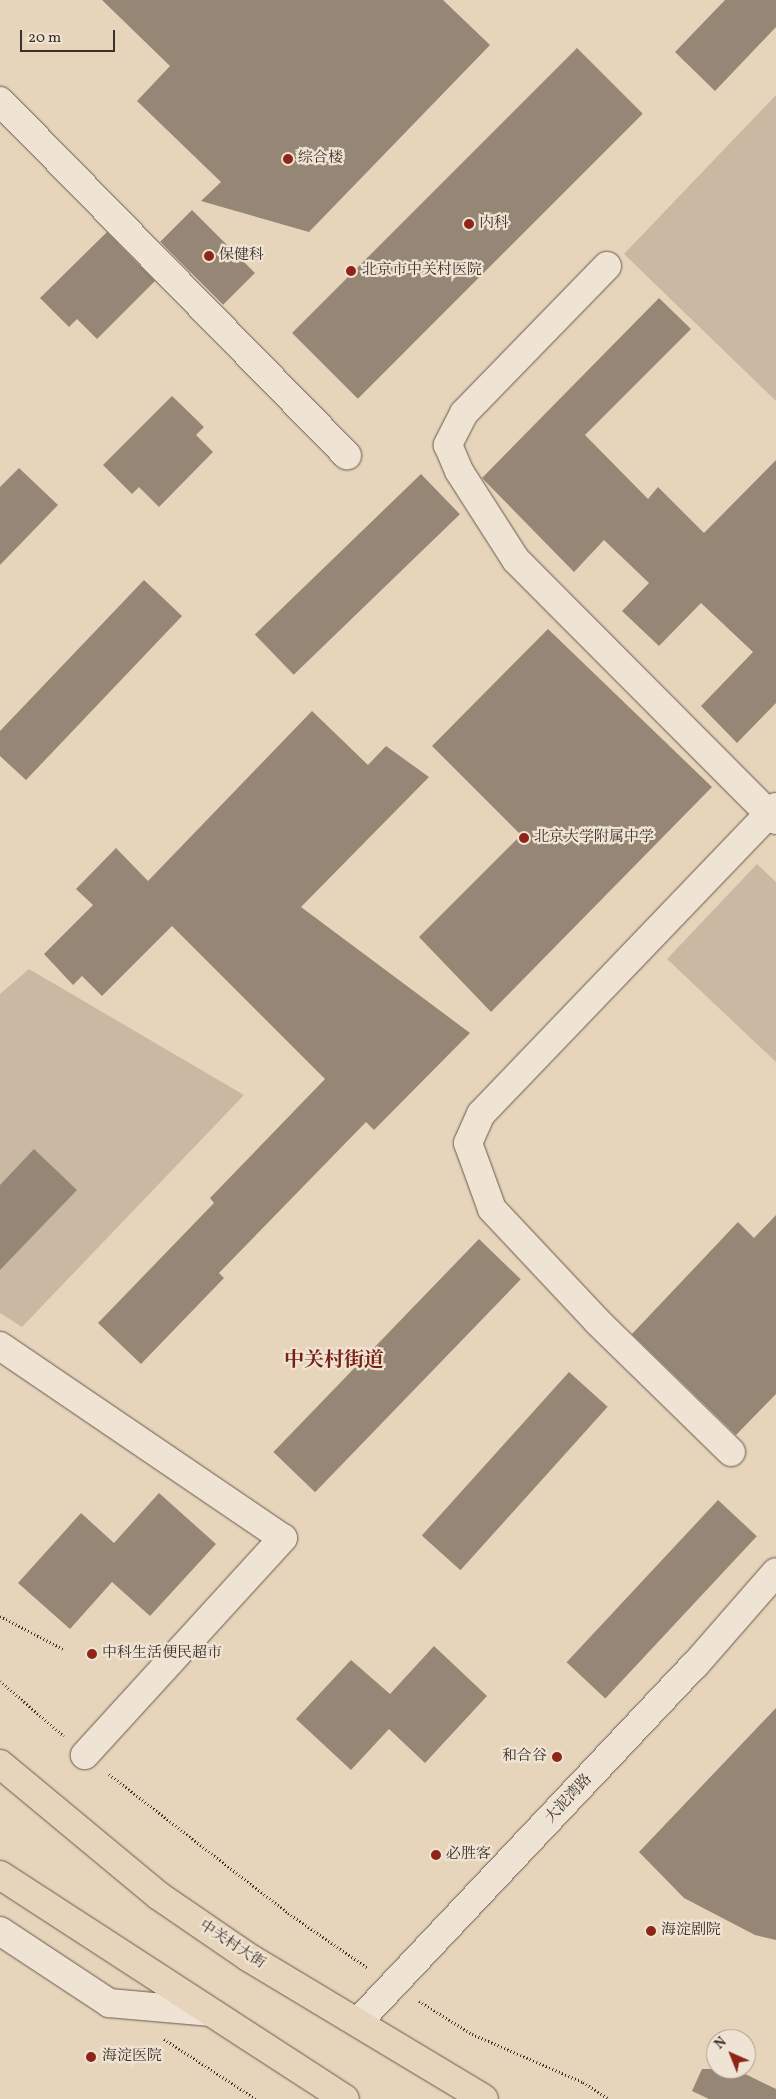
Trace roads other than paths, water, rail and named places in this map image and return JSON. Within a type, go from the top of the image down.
[{"type":"main road","name":"中关村大街","points":[[0,1764],[159,1896],[248,1958],[484,2099]]},
{"type":"main road","points":[[0,1874],[345,2099]]},
{"type":"street","points":[[0,101],[348,455]]},
{"type":"street","points":[[607,266],[464,412],[448,445],[458,472],[516,560],[774,814],[481,1114],[468,1143],[492,1209],[598,1322],[731,1452]]},
{"type":"street","points":[[0,1346],[283,1538],[85,1755]]},
{"type":"street","name":"大泥湾路","points":[[358,2022],[696,1666],[776,1572]]},
{"type":"street","points":[[0,1931],[109,2003],[209,2012]]},
{"type":"place","name":"综合楼","points":[[288,159]]},
{"type":"place","name":"内科","points":[[469,224]]},
{"type":"place","name":"保健科","points":[[209,256]]},
{"type":"place","name":"北京市中关村医院","points":[[351,271]]},
{"type":"place","name":"北京大学附属中学","points":[[524,838]]},
{"type":"place","name":"中科生活便民超市","points":[[92,1654]]},
{"type":"place","name":"和合谷","points":[[557,1757]]},
{"type":"place","name":"必胜客","points":[[436,1855]]},
{"type":"place","name":"海淀剧院","points":[[651,1931]]},
{"type":"place","name":"海淀医院","points":[[91,2057]]},
{"type":"district","name":"中关村街道","points":[[334,1361]]}]
